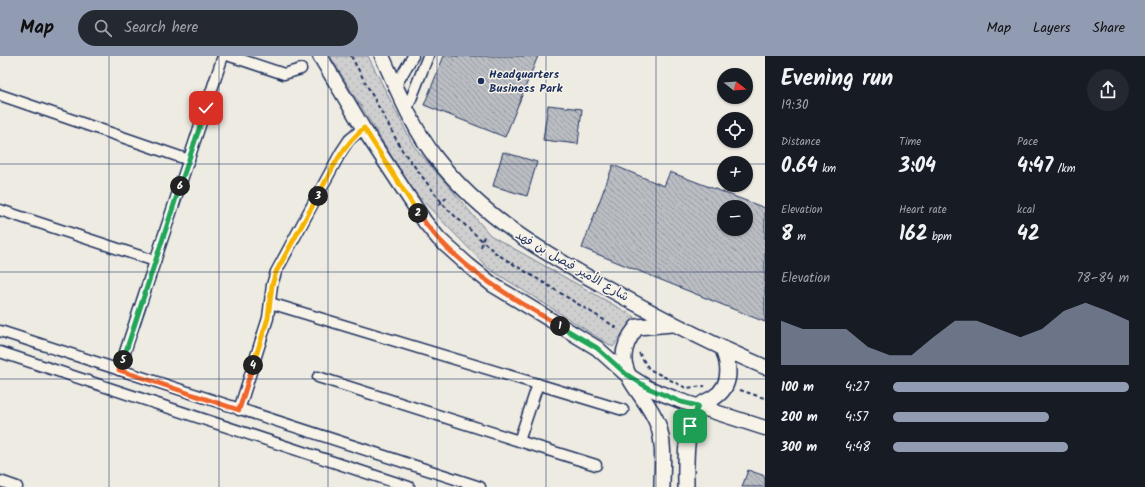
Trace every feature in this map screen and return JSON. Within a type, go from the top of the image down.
[{"type":"main road","points":[[320,56],[364,128],[425,222],[439,239],[493,285],[597,348],[626,374],[648,388],[681,402],[698,406],[765,428]]},
{"type":"main road","name":"شارع الأمير فيصل بن فهد","points":[[382,56],[418,132],[436,158],[481,206],[509,229],[545,253],[672,324],[723,349],[765,367]]},
{"type":"main road","points":[[662,487],[662,449],[658,426],[650,408],[626,374],[624,352],[629,337],[637,327],[672,324]]},
{"type":"main road","points":[[686,487],[685,448],[690,426],[698,406],[715,397],[725,387],[729,374],[728,361],[723,349]]},
{"type":"street","points":[[119,370],[223,56]]},
{"type":"street","points":[[230,56],[284,74],[301,70]]},
{"type":"street","points":[[396,85],[413,56]]},
{"type":"street","points":[[407,109],[428,56]]},
{"type":"street","points":[[0,95],[189,160]]},
{"type":"street","points":[[239,410],[268,318],[272,285],[276,272],[341,152],[349,140],[364,128]]},
{"type":"street","points":[[0,210],[155,261]]},
{"type":"street","points":[[270,303],[624,410]]},
{"type":"street","points":[[0,331],[239,410],[480,487]]},
{"type":"street","points":[[0,352],[386,484],[409,487]]},
{"type":"street","points":[[318,377],[596,465]]},
{"type":"street","points":[[520,441],[538,384]]},
{"type":"street","points":[[0,481],[17,487]]},
{"type":"path","points":[[351,56],[402,150],[442,202],[497,254],[617,328]]},
{"type":"path","points":[[439,205],[447,197]]},
{"type":"path","points":[[481,247],[484,236]]},
{"type":"path","points":[[638,347],[640,358],[649,369],[686,388],[707,386]]},
{"type":"path","points":[[740,390],[764,398]]},
{"type":"shaded area","points":[[330,56],[368,56],[413,145],[490,235],[635,317],[613,347],[488,268],[413,191]]},
{"type":"building","name":"Headquarters Business Park","points":[[444,56],[538,56],[505,137],[424,105]]},
{"type":"building","points":[[548,105],[582,109],[578,144],[543,140]]},
{"type":"building","points":[[503,152],[537,162],[527,196],[493,186]]},
{"type":"building","points":[[613,165],[664,186],[670,172],[717,190],[717,192],[723,192],[744,200],[717,200],[717,236],[753,236],[753,203],[765,208],[765,322],[582,248]]},
{"type":"building","points":[[748,470],[765,476],[765,487],[742,487]]},
{"type":"place","name":"Headquarters Business Park","points":[[481,81]]},
{"type":"route","points":[[206,108],[119,370],[239,410],[268,318],[272,285],[276,272],[341,152],[349,140],[364,128],[425,222],[439,239],[493,285],[606,354],[626,374],[648,388],[681,402],[698,406],[690,426]]}]
